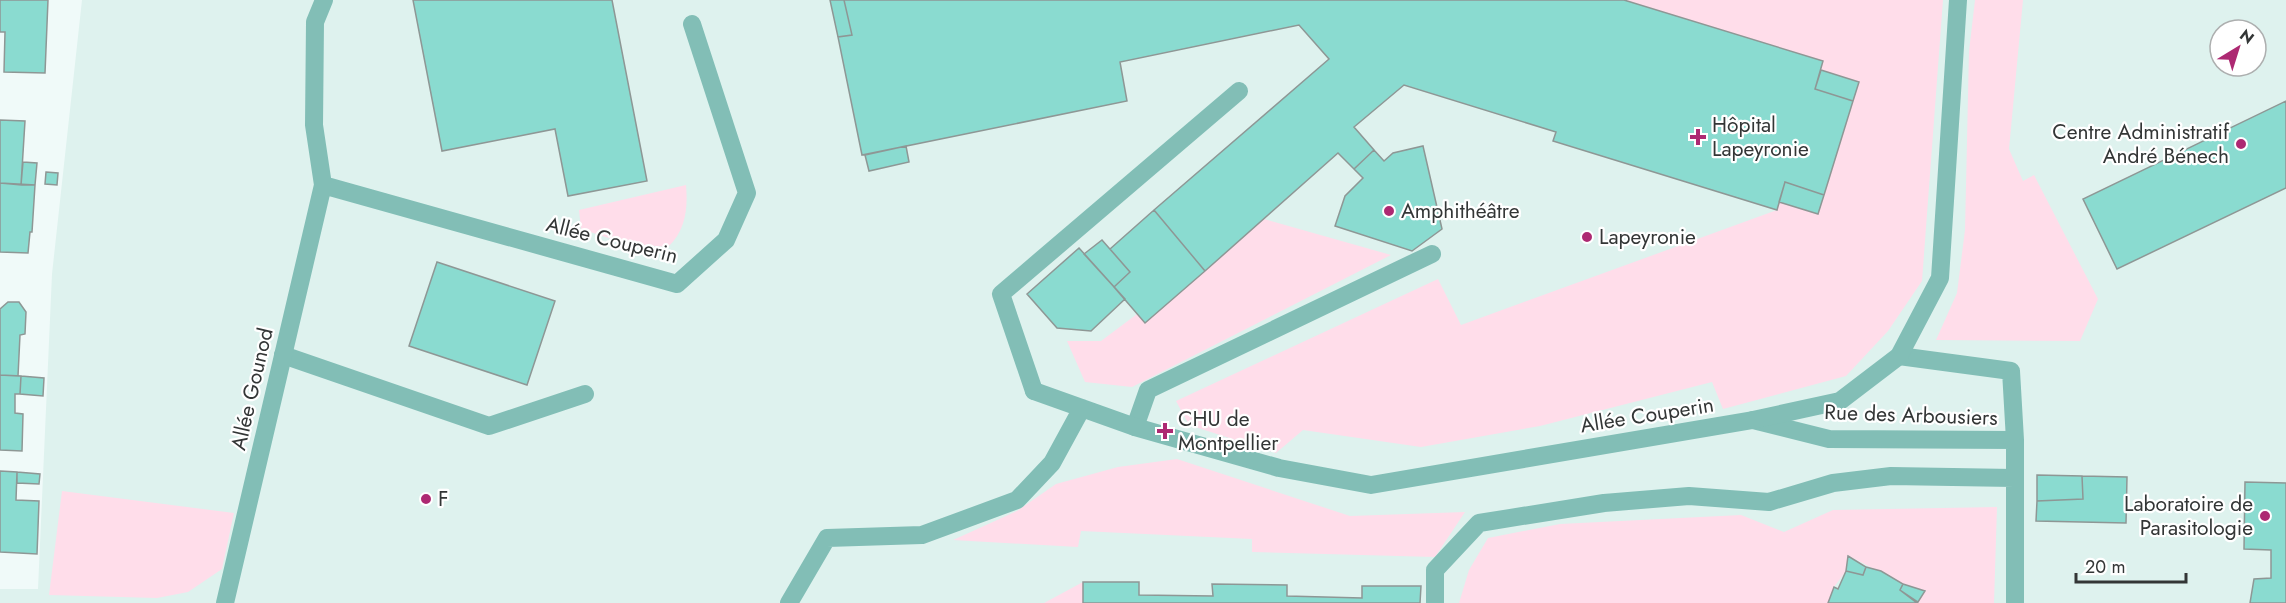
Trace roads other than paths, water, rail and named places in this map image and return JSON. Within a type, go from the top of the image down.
[{"type":"street","points":[[322,185],[314,125],[315,22],[324,0]]},
{"type":"street","name":"Allée Couperin","points":[[1239,91],[1000,294],[1034,391],[1135,427],[1279,468],[1371,485],[1753,420],[1840,401],[1899,356],[1940,278],[1958,0]]},
{"type":"street","name":"Allée Couperin","points":[[322,185],[678,284],[726,240],[747,193],[692,24]]},
{"type":"street","name":"Allée Gounod","points":[[225,603],[322,185]]},
{"type":"street","points":[[1135,427],[1148,390],[1432,254]]},
{"type":"street","points":[[283,355],[489,426],[585,394]]},
{"type":"street","points":[[1899,356],[2011,371],[2015,440]]},
{"type":"street","points":[[789,603],[827,538],[922,535],[1017,500],[1052,463],[1082,408]]},
{"type":"street","name":"Rue des Arbousiers","points":[[1753,420],[1829,439],[2015,440],[2015,603]]},
{"type":"street","points":[[1435,603],[1435,570],[1479,523],[1604,503],[1689,496],[1769,502],[1833,483],[1891,476],[2014,478]]},
{"type":"place","name":"Hôpital Lapeyronie","points":[[1698,137]]},
{"type":"place","name":"Centre Administratif André Bénech","points":[[2241,144]]},
{"type":"place","name":"Amphithéâtre","points":[[1389,211]]},
{"type":"place","name":"Lapeyronie","points":[[1587,237]]},
{"type":"place","name":"CHU de Montpellier","points":[[1165,431]]},
{"type":"place","name":"F","points":[[426,499]]},
{"type":"place","name":"Laboratoire de Parasitologie","points":[[2265,516]]}]
